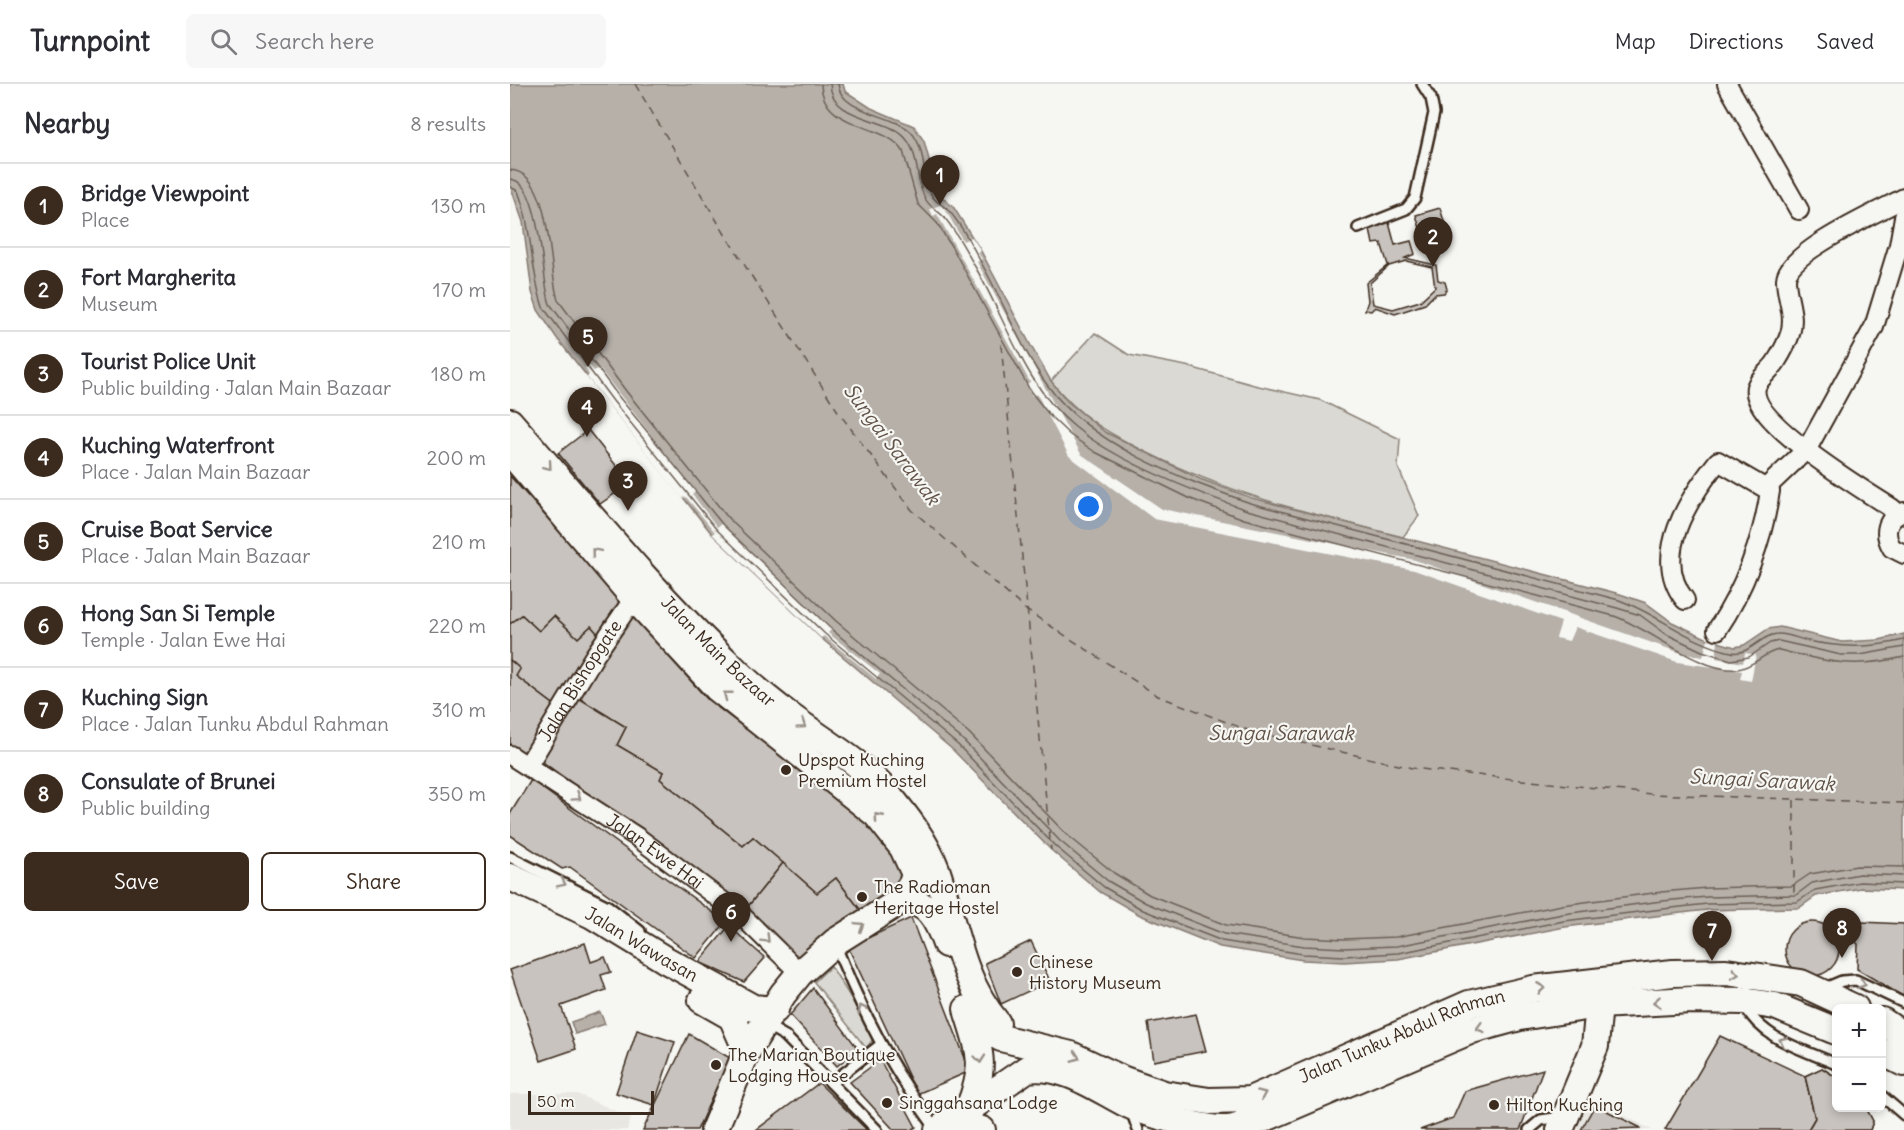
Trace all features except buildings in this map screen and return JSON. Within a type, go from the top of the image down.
[{"type":"main road","name":"Jalan Main Bazaar","points":[[510,422],[648,581],[732,668],[790,716],[844,755],[885,791],[921,837],[923,866]]},
{"type":"main road","name":"Jalan Main Bazaar","points":[[510,452],[634,598],[717,688],[876,814],[903,848],[923,866]]},
{"type":"main road","points":[[714,1130],[747,1051],[783,994],[800,973],[835,942],[900,901],[912,885],[915,874],[923,866],[946,902],[970,982],[981,1004],[1010,1033],[1039,1047]]},
{"type":"main road","name":"Jalan Wawasan","points":[[510,877],[592,915],[664,959],[770,1017]]},
{"type":"main road","name":"Jalan Wawasan","points":[[510,895],[586,930],[732,1017],[747,1051]]},
{"type":"main road","points":[[900,901],[910,900],[924,906],[941,928],[978,1046],[981,1069],[980,1083],[949,1122],[982,1130]]},
{"type":"main road","points":[[941,928],[946,902]]},
{"type":"main road","name":"Jalan Tunku Abdul Rahman","points":[[967,1010],[978,1023],[993,1034],[1071,1055],[1124,1080],[1164,1094],[1209,1101],[1250,1100],[1469,1004],[1533,989],[1673,973],[1726,972],[1801,983],[1847,1004]]},
{"type":"main road","name":"Jalan Tunku Abdul Rahman","points":[[949,1122],[1027,1069],[1041,1067],[1070,1074],[1129,1105],[1193,1125],[1227,1129],[1263,1119],[1472,1030],[1520,1017],[1599,1005],[1691,1000],[1743,1001],[1774,1006],[1832,1029]]},
{"type":"main road","points":[[1562,1123],[1595,1046],[1599,1005]]},
{"type":"main road","points":[[1886,1024],[1904,1036]]},
{"type":"main road","points":[[1886,1054],[1904,1063]]},
{"type":"street","points":[[1726,84],[1799,210]]},
{"type":"street","points":[[1904,198],[1814,247],[1794,264],[1786,278],[1793,319],[1790,335],[1777,361],[1756,386],[1756,391],[1768,416],[1790,438],[1827,466],[1900,514],[1886,531],[1887,540],[1892,548],[1904,554]]},
{"type":"street","points":[[1767,487],[1807,449],[1874,327],[1899,245],[1904,217]]},
{"type":"street","points":[[1685,600],[1676,588],[1670,550],[1695,490],[1718,461],[1767,487],[1770,491],[1766,516],[1737,601],[1717,630]]},
{"type":"street","name":"Jalan Bishopgate","points":[[528,765],[595,655],[634,598]]},
{"type":"street","name":"Jalan Ewe Hai","points":[[510,755],[637,837],[741,915],[800,973]]},
{"type":"lane","points":[[1358,228],[1406,209],[1415,198],[1434,114],[1431,98],[1422,84]]},
{"type":"lane","points":[[510,857],[608,906],[647,936],[664,959]]},
{"type":"lane","points":[[835,942],[856,997],[880,1045],[908,1091],[949,1122]]},
{"type":"lane","points":[[1818,991],[1842,981],[1856,980],[1904,1003]]},
{"type":"lane","points":[[1743,1001],[1753,1021],[1771,1036],[1832,1062]]},
{"type":"lane","points":[[770,1017],[785,1036],[877,1130]]},
{"type":"lane","points":[[831,1083],[880,1045]]},
{"type":"lane","points":[[1886,1100],[1904,1115]]},
{"type":"lane","points":[[1129,1105],[1138,1130]]},
{"type":"lane","points":[[1529,1130],[1541,1120],[1562,1123]]},
{"type":"shaded area","points":[[1095,333],[1129,355],[1186,366],[1320,400],[1400,439],[1398,467],[1419,516],[1403,537],[1245,493],[1183,470],[1123,440],[1085,416],[1051,381]]},
{"type":"shaded area","points":[[831,966],[875,1037],[866,1048],[814,982]]},
{"type":"shaded area","points":[[510,1094],[577,1094],[631,1118],[627,1130],[510,1130]]},
{"type":"shaded area","points":[[1592,1099],[1652,1130],[1571,1130]]},
{"type":"water","name":"Sungai Sarawak","points":[[510,84],[843,84],[845,91],[871,108],[914,126],[924,141],[938,193],[954,208],[981,251],[1051,381],[1067,401],[1105,432],[1200,479],[1252,498],[1620,594],[1646,603],[1672,622],[1708,639],[1735,647],[1744,645],[1768,629],[1780,627],[1842,642],[1879,640],[1904,634],[1904,890],[1861,888],[1816,896],[1799,908],[1707,910],[1664,915],[1565,927],[1398,959],[1344,962],[1303,960],[1220,947],[1140,915],[1100,892],[1051,850],[953,750],[821,638],[712,534],[556,337],[538,310],[532,292],[523,222],[510,185]]},
{"type":"water","points":[[600,1012],[605,1024],[575,1034],[571,1022]]},
{"type":"pier","points":[[942,204],[963,241],[972,237],[981,251],[978,253],[982,259],[977,262],[1081,454],[1162,509],[1415,560],[1681,653],[1703,657],[1708,639],[1713,640],[1718,642],[1716,658],[1743,663],[1745,653],[1756,655],[1751,681],[1740,679],[1742,671],[1677,662],[1575,627],[1569,641],[1556,638],[1561,622],[1414,570],[1154,519],[1069,456],[1037,394],[1032,396],[1027,384],[1030,382],[937,214],[933,216],[930,209]]},
{"type":"pier","points":[[590,366],[594,371],[599,368],[696,491],[692,494],[717,527],[721,524],[832,629],[828,633],[880,674],[876,679],[824,636],[821,638],[712,534],[715,532],[686,497],[682,498],[587,377],[589,375],[585,368]]},
{"type":"ferry route","points":[[635,84],[726,236],[839,413],[912,510],[1026,610],[1158,696],[1250,731],[1412,768],[1651,794],[1904,803]]},
{"type":"ferry route","points":[[1001,344],[1051,850]]},
{"type":"ferry route","points":[[1794,800],[1794,897]]},
{"type":"place","name":"Bridge Viewpoint","points":[[940,205]]},
{"type":"place","name":"Fort Margherita","points":[[1433,267]]},
{"type":"place","name":"Cruise Boat Service","points":[[588,367]]},
{"type":"place","name":"Kuching Waterfront","points":[[587,437]]},
{"type":"place","name":"Tourist Police Unit","points":[[628,511]]},
{"type":"place","name":"Upspot Kuching Premium Hostel","points":[[786,770]]},
{"type":"place","name":"The Radioman Heritage Hostel","points":[[862,897]]},
{"type":"place","name":"Hong San Si Temple","points":[[731,942]]},
{"type":"place","name":"Consulate of Brunei","points":[[1842,958]]},
{"type":"place","name":"Kuching Sign","points":[[1712,961]]},
{"type":"place","name":"Chinese History Museum","points":[[1017,972]]},
{"type":"place","name":"The Marian Boutique Lodging House","points":[[716,1065]]},
{"type":"place","name":"Singgahsana Lodge","points":[[887,1103]]},
{"type":"place","name":"Hilton Kuching","points":[[1494,1105]]}]
